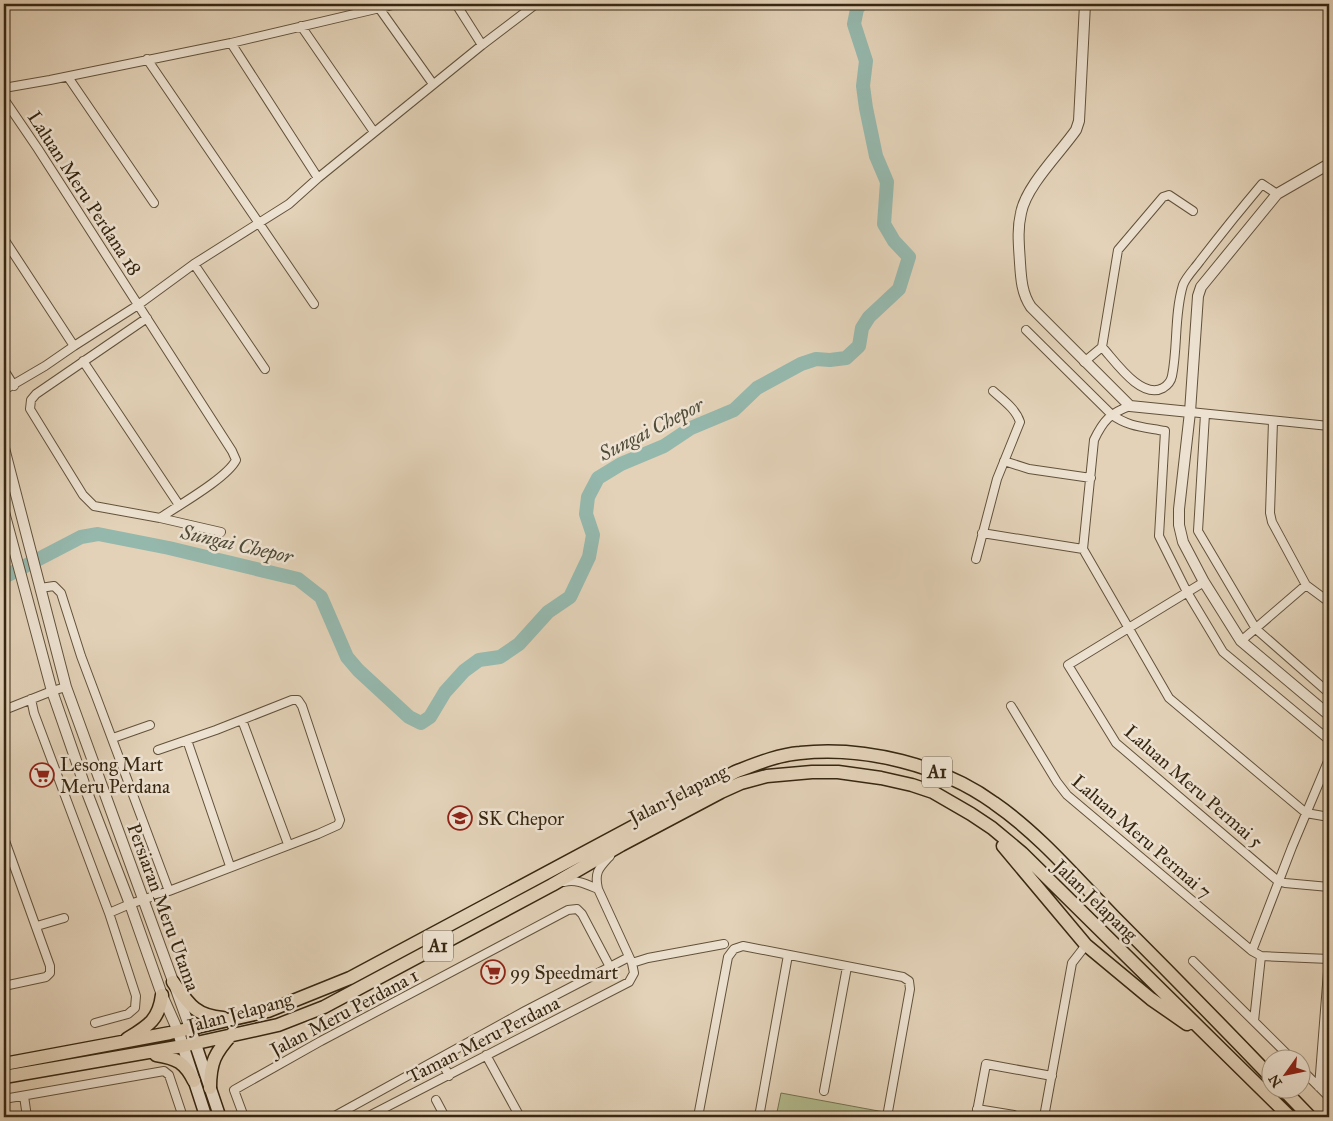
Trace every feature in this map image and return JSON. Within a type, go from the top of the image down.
[{"type":"main road","name":"Jalan Jelapang","points":[[4,1064],[121,1043],[268,1011],[350,978],[735,772],[766,760],[799,753],[826,752],[886,758],[913,765],[952,779],[993,802],[1022,825],[1052,854],[1260,1066]]},
{"type":"main road","name":"Jalan Jelapang","points":[[4,1077],[189,1045],[278,1025],[324,1007],[721,792],[741,783],[767,776],[788,773],[838,772],[881,778],[933,792],[992,828],[1022,853],[1290,1117]]},
{"type":"main road","points":[[971,814],[1013,858],[1086,945],[1151,999],[1214,1042]]},
{"type":"main road","points":[[173,982],[192,1007],[202,1014],[234,1019]]},
{"type":"main road","points":[[121,1043],[150,1024],[160,1010],[162,995]]},
{"type":"main road","name":"Persiaran Meru Utama","points":[[184,1030],[189,1045],[210,1088],[220,1117]]},
{"type":"main road","points":[[210,1088],[212,1061],[232,1034]]},
{"type":"main road","name":"Persiaran Meru Utama","points":[[189,1045],[194,1082],[206,1117]]},
{"type":"main road","points":[[145,1053],[172,1057],[189,1070],[194,1082]]},
{"type":"main road","points":[[1292,1098],[1310,1117]]},
{"type":"street","points":[[4,88],[68,77],[232,43],[397,4]]},
{"type":"street","points":[[456,4],[482,44]]},
{"type":"street","points":[[4,390],[46,366],[194,264],[289,204],[318,178],[482,44],[536,4]]},
{"type":"street","points":[[1085,4],[1079,121],[1076,130],[1029,193],[1021,212],[1018,235],[1021,283],[1028,303],[1084,362],[1130,406]]},
{"type":"street","points":[[378,8],[433,84]]},
{"type":"street","points":[[300,26],[374,132]]},
{"type":"street","points":[[232,43],[318,178]]},
{"type":"street","points":[[147,60],[314,304]]},
{"type":"street","points":[[68,77],[154,204]]},
{"type":"street","name":"Laluan Meru Perdana 18","points":[[4,99],[147,318],[236,460],[233,466],[179,505]]},
{"type":"street","points":[[1329,164],[1277,194],[1201,288],[1198,296],[1190,412],[1179,509],[1179,525],[1183,542],[1204,582],[1242,641],[1329,714]]},
{"type":"street","points":[[1102,347],[1129,377],[1140,386],[1149,390],[1165,387],[1172,376],[1175,339],[1184,283],[1262,184],[1277,194]]},
{"type":"street","points":[[1084,362],[1102,347],[1118,250],[1163,197],[1168,195],[1193,211]]},
{"type":"street","points":[[4,239],[74,346]]},
{"type":"street","points":[[194,264],[264,369]]},
{"type":"street","points":[[147,318],[83,360],[36,394],[31,400],[30,409],[83,495],[94,506],[221,532]]},
{"type":"street","points":[[1026,330],[1111,414],[1125,424],[1165,431],[1159,536],[1187,592],[1223,652],[1329,740]]},
{"type":"street","points":[[83,360],[179,505],[160,518]]},
{"type":"street","points":[[4,370],[14,386]]},
{"type":"street","points":[[976,559],[991,498],[1020,422],[1011,408],[993,391]]},
{"type":"street","points":[[1329,426],[1130,406],[1111,414],[1098,431],[1094,440],[1083,549],[1169,698],[1306,813],[1329,817]]},
{"type":"street","points":[[1205,414],[1198,531],[1256,628],[1329,692]]},
{"type":"street","points":[[1273,421],[1270,513],[1276,531],[1306,585],[1329,602]]},
{"type":"street","name":"Persiaran Meru Utama","points":[[4,448],[66,687],[173,982],[184,1030]]},
{"type":"street","points":[[1004,461],[1038,471],[1091,478]]},
{"type":"street","name":"Persiaran Meru Utama","points":[[4,512],[52,691],[162,995],[184,1030]]},
{"type":"street","points":[[982,533],[1083,549]]},
{"type":"street","points":[[1128,628],[1204,582]]},
{"type":"street","points":[[39,584],[54,586],[61,593],[81,656],[169,891]]},
{"type":"street","points":[[1242,641],[1306,585]]},
{"type":"street","name":"Laluan Meru Permai 5","points":[[1128,628],[1068,665],[1116,743],[1278,881]]},
{"type":"street","points":[[4,710],[66,687]]},
{"type":"street","points":[[31,699],[34,712],[109,913],[136,996],[135,1008],[128,1014],[94,1023]]},
{"type":"street","points":[[109,913],[338,825],[340,820],[302,706],[298,700],[292,700],[158,750]]},
{"type":"street","name":"Laluan Meru Permai 7","points":[[1012,706],[1057,782],[1067,795],[1260,956]]},
{"type":"street","points":[[242,720],[288,844]]},
{"type":"street","points":[[113,738],[150,725]]},
{"type":"street","points":[[187,740],[230,866]]},
{"type":"street","points":[[1252,951],[1278,881],[1329,759]]},
{"type":"street","points":[[4,838],[50,966],[50,973],[46,977],[4,986]]},
{"type":"street","points":[[620,845],[599,868],[595,878],[598,889],[631,960]]},
{"type":"street","points":[[552,885],[572,880],[598,889]]},
{"type":"street","points":[[1278,881],[1285,884],[1329,887]]},
{"type":"street","name":"Jalan Meru Perdana 1","points":[[244,1117],[234,1090],[320,1041],[568,910],[576,909],[582,914],[610,966]]},
{"type":"street","points":[[36,926],[64,918]]},
{"type":"street","points":[[333,1117],[610,966],[631,960],[724,944]]},
{"type":"street","points":[[1044,1117],[1072,963],[1086,945]]},
{"type":"street","points":[[698,1117],[728,957],[734,949],[743,946],[906,978],[910,989],[887,1117]]},
{"type":"street","points":[[759,1117],[788,955]]},
{"type":"street","points":[[1254,1021],[1260,956],[1329,959],[1319,1087]]},
{"type":"street","name":"Taman Meru Perdana","points":[[371,1116],[630,982],[634,973],[631,960]]},
{"type":"street","points":[[1193,961],[1281,1048]]},
{"type":"street","points":[[824,1090],[847,967]]},
{"type":"street","points":[[486,1055],[520,1117]]},
{"type":"street","points":[[440,1058],[449,1076]]},
{"type":"street","points":[[1014,1115],[977,1113],[986,1064],[1052,1076]]},
{"type":"street","points":[[4,1100],[164,1071],[169,1075],[183,1117]]},
{"type":"street","points":[[1310,1078],[1329,1097]]},
{"type":"street","points":[[24,1096],[27,1117]]},
{"type":"street","points":[[436,1100],[444,1117]]},
{"type":"green space","points":[[781,1093],[884,1112],[883,1117],[776,1117]]},
{"type":"waterway","name":"Sungai Chepor","points":[[4,577],[81,537],[98,534],[169,548],[298,579],[321,597],[347,657],[358,670],[409,717],[421,723],[430,717],[445,692],[464,671],[479,660],[500,657],[519,644],[548,612],[570,597],[589,557],[593,535],[586,514],[588,497],[598,478],[621,464],[664,446],[691,428],[734,410],[757,388],[801,364],[816,359],[846,358],[859,346],[862,328],[869,317],[899,289],[909,257],[894,241],[884,224],[887,182],[876,156],[863,86],[866,61],[854,24],[857,9],[861,4]]},
{"type":"place","name":"Lesong Mart Meru Perdana","points":[[42,775]]},
{"type":"place","name":"SK Chepor","points":[[460,818]]},
{"type":"place","name":"99 Speedmart","points":[[493,972]]}]
